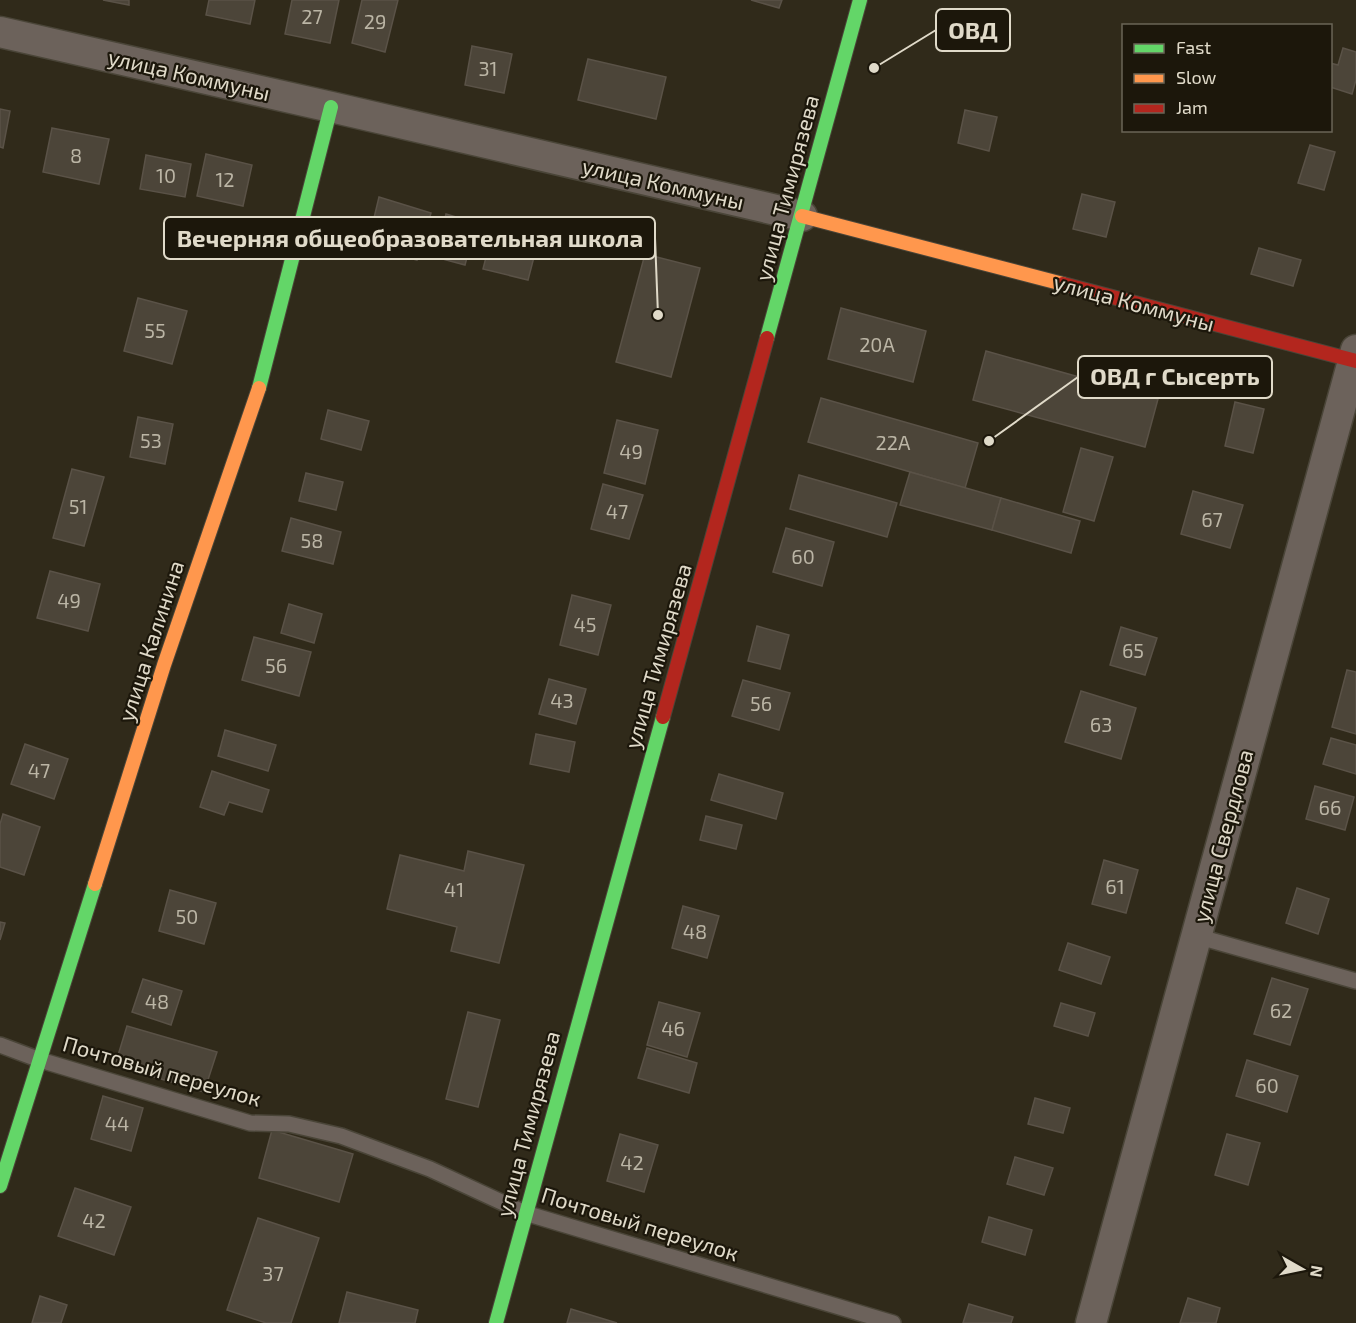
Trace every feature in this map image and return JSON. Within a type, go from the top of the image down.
[{"type":"street","name":"улица Тимирязева","points":[[496,1323],[860,0]]},
{"type":"street","name":"улица Коммуны","points":[[0,32],[802,216],[1355,357]]},
{"type":"street","name":"улица Калинина","points":[[0,1186],[164,665],[257,393],[331,107]]},
{"type":"street","name":"улица Свердлова","points":[[1091,1323],[1355,357]]},
{"type":"lane","points":[[1196,936],[1356,981]]},
{"type":"lane","name":"Почтовый переулок","points":[[0,1045],[39,1060],[250,1123],[289,1124],[341,1136],[429,1168],[525,1213],[893,1323]]},
{"type":"building","points":[[103,0],[129,0],[129,5]]},
{"type":"building","points":[[209,0],[255,0],[250,24],[206,15]]},
{"type":"building","points":[[292,0],[339,0],[330,43],[285,34]]},
{"type":"building","points":[[362,0],[398,0],[385,52],[352,43]]},
{"type":"building","points":[[751,0],[782,0],[779,8]]},
{"type":"building","points":[[472,46],[512,54],[504,93],[465,85]]},
{"type":"building","points":[[1343,48],[1356,52],[1356,80],[1352,94],[1332,88],[1332,64],[1338,65]]},
{"type":"building","points":[[588,59],[666,77],[656,119],[578,100]]},
{"type":"building","points":[[0,109],[10,111],[3,148],[0,147]]},
{"type":"building","points":[[965,110],[997,117],[989,151],[958,143]]},
{"type":"building","points":[[52,128],[109,139],[99,184],[43,172]]},
{"type":"building","points":[[1310,145],[1335,152],[1324,190],[1298,183]]},
{"type":"building","points":[[206,154],[252,165],[243,206],[197,196]]},
{"type":"building","points":[[146,155],[191,164],[185,197],[140,189]]},
{"type":"building","points":[[1082,194],[1115,202],[1106,237],[1073,229]]},
{"type":"building","points":[[379,197],[431,213],[417,260],[367,247]]},
{"type":"building","points":[[446,214],[476,223],[465,265],[435,257]]},
{"type":"building","points":[[495,222],[540,234],[528,280],[483,269]]},
{"type":"building","points":[[1259,248],[1301,260],[1293,286],[1251,274]]},
{"type":"building","points":[[645,254],[700,268],[671,377],[616,362]]},
{"type":"building","points":[[138,298],[187,311],[172,364],[124,351]]},
{"type":"building","points":[[841,308],[926,331],[913,382],[828,359]]},
{"type":"building","points":[[986,351],[1158,399],[1145,447],[973,400]]},
{"type":"building","points":[[821,398],[978,443],[965,488],[808,442]]},
{"type":"building","points":[[1235,402],[1264,409],[1253,453],[1225,446]]},
{"type":"building","points":[[328,410],[369,421],[361,450],[321,439]]},
{"type":"building","points":[[138,417],[173,424],[165,464],[130,457]]},
{"type":"building","points":[[617,420],[658,430],[645,484],[604,473]]},
{"type":"building","points":[[1081,448],[1113,457],[1094,521],[1063,512]]},
{"type":"building","points":[[72,469],[104,477],[84,546],[53,538]]},
{"type":"building","points":[[910,472],[1001,498],[992,530],[900,505]]},
{"type":"building","points":[[306,473],[343,482],[336,510],[299,501]]},
{"type":"building","points":[[799,475],[897,503],[887,537],[790,509]]},
{"type":"building","points":[[603,484],[643,495],[629,539],[591,529]]},
{"type":"building","points":[[1193,491],[1243,505],[1230,548],[1181,534]]},
{"type":"building","points":[[1001,498],[1080,521],[1071,553],[992,530]]},
{"type":"building","points":[[291,518],[341,532],[333,564],[282,551]]},
{"type":"building","points":[[786,528],[834,542],[822,586],[773,572]]},
{"type":"building","points":[[50,571],[100,584],[88,631],[37,618]]},
{"type":"building","points":[[572,595],[611,605],[598,655],[560,645]]},
{"type":"building","points":[[289,604],[322,614],[314,643],[281,633]]},
{"type":"building","points":[[757,626],[789,635],[780,669],[748,661]]},
{"type":"building","points":[[1121,627],[1157,638],[1145,675],[1110,665]]},
{"type":"building","points":[[254,637],[311,652],[299,696],[242,680]]},
{"type":"building","points":[[1347,670],[1356,672],[1356,734],[1332,727]]},
{"type":"building","points":[[549,679],[586,689],[576,724],[539,714]]},
{"type":"building","points":[[743,680],[790,693],[779,730],[732,716]]},
{"type":"building","points":[[1081,691],[1136,708],[1121,759],[1065,742]]},
{"type":"building","points":[[225,730],[276,745],[268,771],[218,756]]},
{"type":"building","points":[[536,734],[575,742],[569,772],[530,764]]},
{"type":"building","points":[[1331,738],[1356,745],[1356,774],[1323,764]]},
{"type":"building","points":[[25,744],[68,759],[54,799],[11,784]]},
{"type":"building","points":[[212,771],[269,790],[262,812],[229,802],[224,815],[200,807]]},
{"type":"building","points":[[719,774],[783,793],[776,819],[711,800]]},
{"type":"building","points":[[1315,786],[1354,797],[1345,830],[1306,819]]},
{"type":"building","points":[[3,814],[40,827],[24,875],[0,867],[0,824]]},
{"type":"building","points":[[706,816],[742,825],[736,849],[700,840]]},
{"type":"building","points":[[468,851],[524,865],[499,963],[451,951],[457,927],[387,909],[400,855],[464,871]]},
{"type":"building","points":[[1104,860],[1138,870],[1126,913],[1092,904]]},
{"type":"building","points":[[1297,888],[1329,899],[1318,934],[1286,923]]},
{"type":"building","points":[[170,890],[216,903],[204,944],[159,931]]},
{"type":"building","points":[[683,906],[719,916],[707,958],[672,948]]},
{"type":"building","points":[[0,922],[5,923],[0,940]]},
{"type":"building","points":[[1068,943],[1110,957],[1101,984],[1059,970]]},
{"type":"building","points":[[1272,978],[1308,989],[1290,1045],[1254,1034]]},
{"type":"building","points":[[143,979],[182,991],[171,1025],[132,1012]]},
{"type":"building","points":[[659,1002],[700,1013],[687,1057],[647,1045]]},
{"type":"building","points":[[1061,1003],[1095,1013],[1088,1036],[1054,1026]]},
{"type":"building","points":[[468,1012],[500,1020],[478,1107],[446,1099]]},
{"type":"building","points":[[127,1026],[217,1052],[204,1092],[115,1065]]},
{"type":"building","points":[[647,1048],[697,1063],[689,1093],[638,1078]]},
{"type":"building","points":[[1247,1060],[1298,1076],[1287,1112],[1236,1096]]},
{"type":"building","points":[[103,1096],[143,1108],[131,1151],[91,1139]]},
{"type":"building","points":[[1035,1098],[1070,1108],[1063,1133],[1028,1124]]},
{"type":"building","points":[[272,1130],[353,1154],[339,1202],[259,1178]]},
{"type":"building","points":[[620,1134],[658,1145],[644,1192],[607,1181]]},
{"type":"building","points":[[1227,1134],[1260,1143],[1248,1185],[1215,1175]]},
{"type":"building","points":[[1015,1157],[1053,1168],[1044,1195],[1007,1184]]},
{"type":"building","points":[[75,1188],[131,1207],[114,1255],[58,1236]]},
{"type":"building","points":[[989,1217],[1032,1230],[1025,1255],[982,1242]]},
{"type":"building","points":[[258,1218],[319,1238],[291,1323],[266,1323],[227,1310]]},
{"type":"building","points":[[347,1292],[418,1310],[415,1323],[339,1323]]},
{"type":"building","points":[[40,1296],[67,1305],[61,1323],[32,1323]]},
{"type":"building","points":[[1188,1298],[1220,1308],[1216,1323],[1180,1323]]},
{"type":"building","points":[[969,1304],[1013,1317],[1011,1323],[963,1323]]},
{"type":"building","points":[[571,1309],[617,1323],[567,1323]]},
{"type":"traffic: fast","points":[[767,338],[860,0]]},
{"type":"traffic: fast","points":[[259,388],[331,107]]},
{"type":"traffic: fast","points":[[496,1323],[663,717]]},
{"type":"traffic: fast","points":[[0,1186],[95,884]]},
{"type":"traffic: slow","points":[[802,216],[1063,284]]},
{"type":"traffic: slow","points":[[95,884],[164,665],[259,388]]},
{"type":"traffic: jam","points":[[1063,284],[1356,361]]},
{"type":"traffic: jam","points":[[663,717],[767,338]]},
{"type":"place","name":"ОВД","points":[[874,68]]},
{"type":"place","name":"Вечерняя общеобразовательная школа","points":[[658,315]]},
{"type":"place","name":"ОВД г Сысерть","points":[[989,441]]}]
